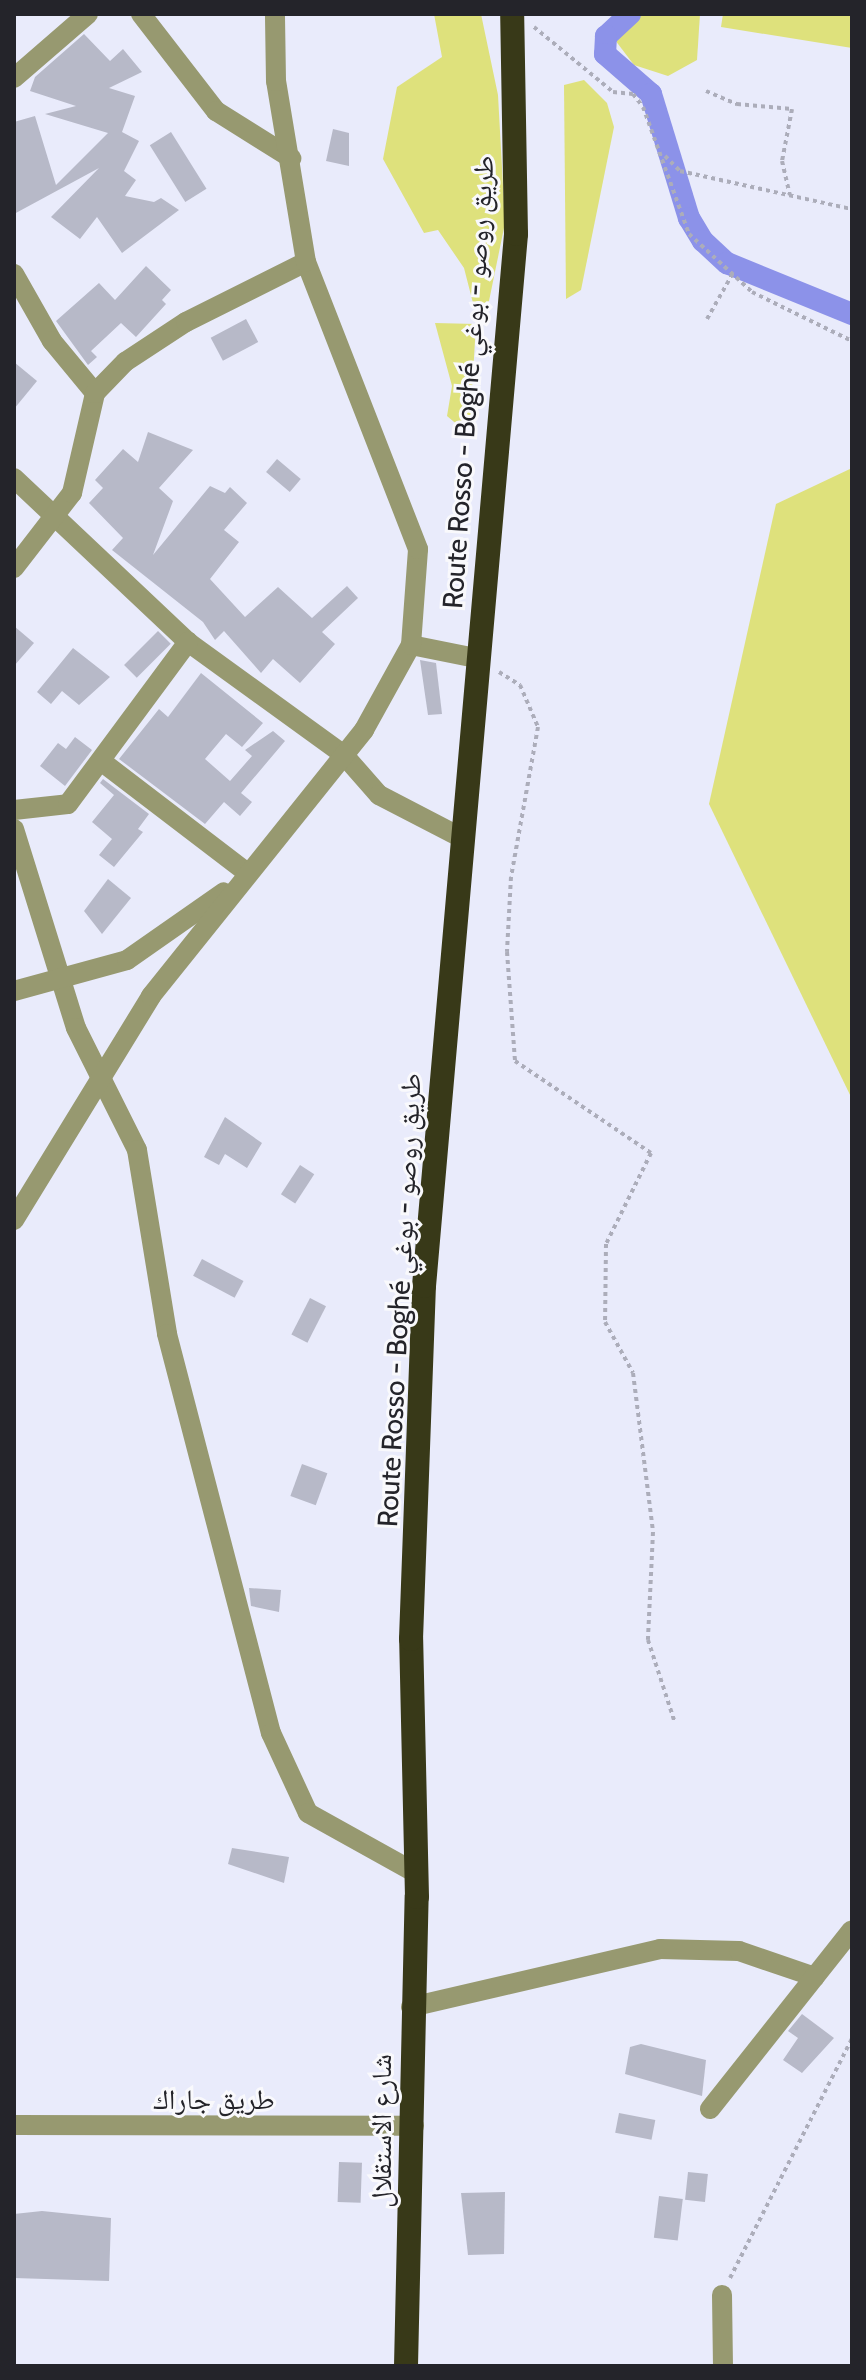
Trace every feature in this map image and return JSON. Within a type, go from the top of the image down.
[{"type":"highway","name":"Route Rosso - Boghé طريق روصو - بوغي","points":[[416,1885],[411,1639],[424,1286],[460,837],[516,234],[521,18]]},
{"type":"highway","name":"شارع الاستقلال","points":[[406,2366],[414,2126],[411,2007],[416,1885]]},
{"type":"street","points":[[14,78],[88,14]]},
{"type":"street","points":[[141,14],[216,111],[291,158]]},
{"type":"street","name":"Route Rosso - Boghé طريق روصو - بوغي","points":[[275,14],[276,81],[306,262],[418,549],[411,645],[476,658]]},
{"type":"street","points":[[14,568],[72,493],[95,393],[125,362],[186,322],[306,262]]},
{"type":"street","points":[[14,274],[52,341],[95,393]]},
{"type":"street","points":[[14,478],[56,514],[188,642],[343,754],[379,795],[460,837]]},
{"type":"street","points":[[14,810],[68,804],[188,642]]},
{"type":"street","points":[[14,1220],[24,1190],[102,1079],[151,996],[242,878],[364,730],[411,645]]},
{"type":"street","points":[[101,761],[242,878]]},
{"type":"street","points":[[14,829],[76,1028],[137,1150],[167,1334],[271,1733],[308,1813],[416,1885]]},
{"type":"street","points":[[14,991],[61,974],[127,960],[242,878]]},
{"type":"street","points":[[710,2109],[852,1930]]},
{"type":"street","points":[[411,2007],[660,1949],[739,1951],[815,1977]]},
{"type":"street","name":"طريق جاراك","points":[[14,2125],[414,2126]]},
{"type":"street","points":[[722,2295],[723,2366]]},
{"type":"path","points":[[521,18],[613,92],[633,94],[665,156],[689,234],[752,292],[852,341]]},
{"type":"path","points":[[706,91],[737,104],[792,109],[782,161],[790,195]]},
{"type":"path","points":[[665,156],[680,171],[852,209]]},
{"type":"path","points":[[707,319],[733,273]]},
{"type":"path","points":[[476,658],[520,685],[538,727],[511,877],[507,952],[515,1061],[651,1153],[606,1244],[605,1322],[633,1373],[653,1532],[648,1640],[675,1723]]},
{"type":"path","points":[[722,2295],[852,2039]]},
{"type":"green space","points":[[434,14],[481,14],[498,95],[505,223],[489,301],[474,307],[464,268],[438,230],[424,233],[383,159],[397,87],[442,57]]},
{"type":"green space","points":[[641,14],[700,14],[697,60],[668,76],[634,65],[615,40]]},
{"type":"green space","points":[[723,14],[852,14],[852,48],[721,27]]},
{"type":"green space","points":[[584,80],[607,103],[614,127],[581,290],[566,299],[564,85]]},
{"type":"green space","points":[[435,323],[476,324],[470,425],[460,427],[447,416],[452,386]]},
{"type":"green space","points":[[852,468],[852,1099],[709,804],[776,504]]},
{"type":"building","points":[[84,34],[110,61],[123,49],[142,72],[109,88],[135,96],[122,132],[139,141],[124,171],[136,180],[125,196],[154,202],[161,198],[179,210],[122,253],[97,217],[80,239],[51,217],[99,168],[14,214],[14,122],[35,116],[56,185],[108,133],[45,114],[76,106],[30,91],[35,77]]},
{"type":"building","points":[[333,129],[349,133],[349,166],[326,161]]},
{"type":"building","points":[[171,132],[207,189],[185,202],[150,145]]},
{"type":"building","points":[[146,266],[171,290],[162,300],[166,304],[136,337],[121,323],[91,351],[97,357],[88,365],[56,321],[99,283],[115,300]]},
{"type":"building","points":[[246,319],[258,342],[223,361],[211,338]]},
{"type":"building","points":[[14,362],[37,381],[14,409]]},
{"type":"building","points":[[148,432],[193,450],[159,488],[173,501],[153,555],[210,486],[225,493],[230,487],[247,503],[224,530],[239,542],[210,579],[245,617],[278,587],[312,618],[347,586],[358,598],[322,632],[335,644],[300,683],[273,659],[261,673],[224,631],[215,640],[203,622],[112,550],[123,538],[89,503],[103,488],[95,480],[123,449],[138,462]]},
{"type":"building","points":[[277,459],[301,479],[290,492],[266,472]]},
{"type":"building","points":[[14,626],[34,643],[14,666]]},
{"type":"building","points":[[158,631],[171,644],[137,678],[124,665]]},
{"type":"building","points":[[73,648],[110,677],[79,705],[62,691],[51,704],[37,692]]},
{"type":"building","points":[[420,660],[436,663],[442,714],[428,715]]},
{"type":"building","points":[[201,673],[263,723],[242,747],[226,734],[205,759],[230,781],[252,756],[245,750],[273,731],[285,741],[241,793],[252,802],[240,816],[224,802],[205,824],[119,759],[159,709],[168,717]]},
{"type":"building","points":[[75,737],[92,750],[65,786],[40,766],[58,743],[66,749]]},
{"type":"building","points":[[103,779],[149,814],[138,829],[143,832],[114,867],[99,855],[112,839],[92,822],[114,795],[100,783]]},
{"type":"building","points":[[108,879],[131,898],[102,934],[84,911]]},
{"type":"building","points":[[225,1117],[262,1143],[247,1168],[225,1154],[219,1165],[204,1157]]},
{"type":"building","points":[[300,1165],[314,1174],[295,1204],[281,1194]]},
{"type":"building","points":[[202,1259],[243,1281],[235,1298],[193,1276]]},
{"type":"building","points":[[310,1298],[326,1306],[307,1343],[291,1335]]},
{"type":"building","points":[[302,1464],[327,1473],[316,1505],[290,1496]]},
{"type":"building","points":[[249,1588],[281,1590],[279,1612],[251,1606]]},
{"type":"building","points":[[232,1848],[289,1857],[284,1883],[228,1864]]},
{"type":"building","points":[[802,2014],[834,2038],[802,2073],[783,2060],[798,2038],[788,2031]]},
{"type":"building","points":[[641,2044],[706,2060],[702,2096],[625,2074],[630,2047]]},
{"type":"building","points":[[619,2113],[655,2120],[652,2140],[615,2133]]},
{"type":"building","points":[[339,2162],[362,2163],[361,2203],[338,2202]]},
{"type":"building","points":[[688,2172],[708,2174],[705,2202],[685,2200]]},
{"type":"building","points":[[505,2192],[504,2254],[468,2255],[461,2193]]},
{"type":"building","points":[[659,2196],[683,2199],[678,2241],[654,2238]]},
{"type":"building","points":[[42,2211],[111,2218],[109,2281],[14,2278],[14,2214]]},
{"type":"waterway","points":[[630,14],[606,36],[605,54],[651,94],[689,218],[703,241],[727,263],[852,314]]}]
